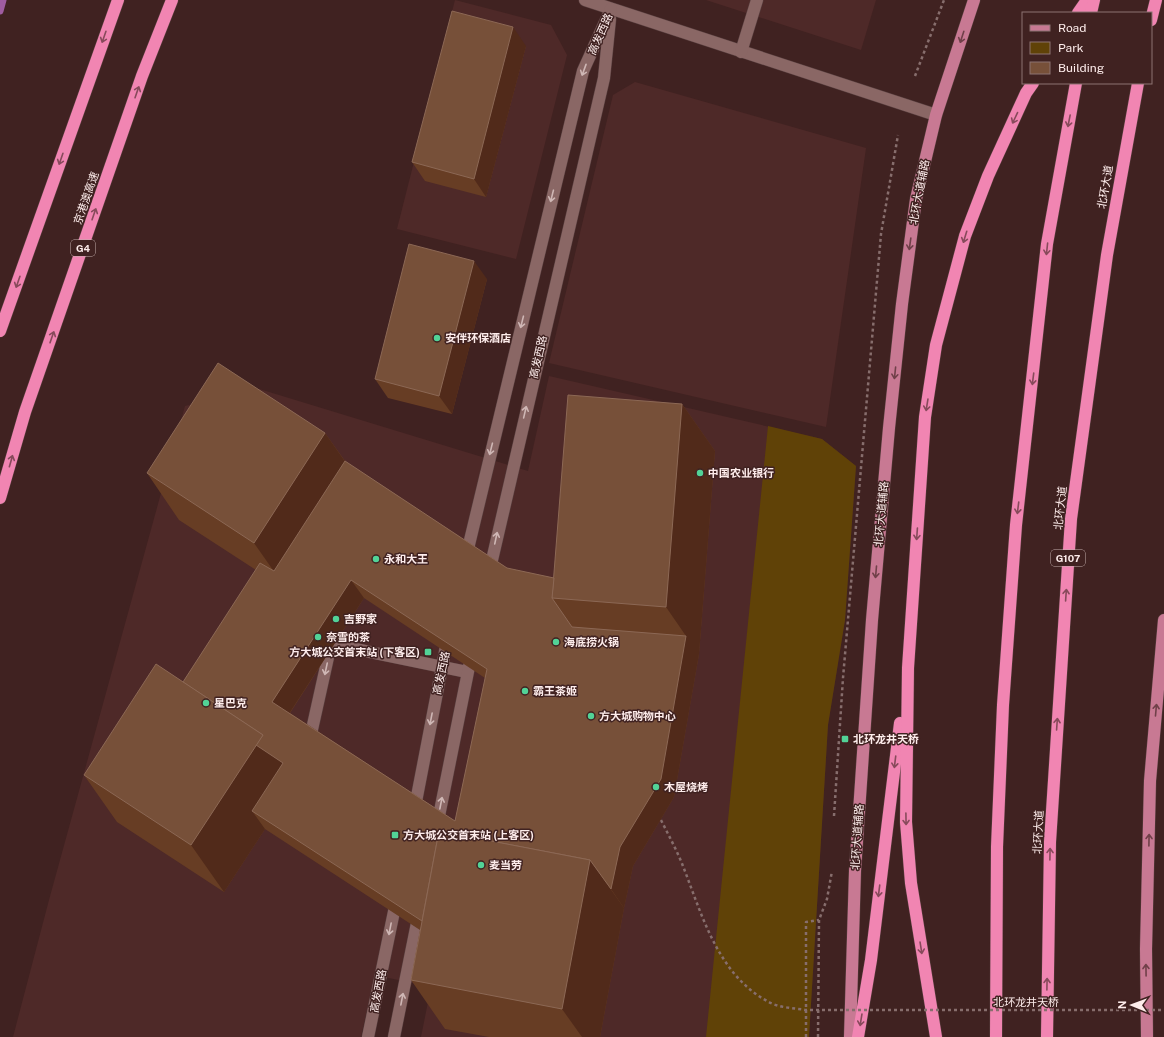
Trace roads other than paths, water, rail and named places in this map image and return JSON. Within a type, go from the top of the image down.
[{"type":"highway","points":[[0,331],[118,0]]},
{"type":"highway","name":"京港澳高速","points":[[0,498],[25,412],[142,76],[172,0]]},
{"type":"highway","points":[[1079,12],[1087,0]]},
{"type":"highway","points":[[1091,12],[1094,0]]},
{"type":"highway","points":[[1152,16],[1156,0]]},
{"type":"highway","points":[[936,1037],[911,884],[906,822],[908,668],[925,417],[936,345],[965,236],[988,176],[1026,94],[1032,84]]},
{"type":"highway","points":[[996,1037],[997,839],[1003,705],[1016,525],[1047,244],[1076,84]]},
{"type":"highway","name":"北环大道","points":[[1047,1037],[1050,842],[1071,519],[1107,255],[1138,84]]},
{"type":"highway","points":[[858,1037],[871,960],[908,668]]},
{"type":"main road","name":"北环大道辅路","points":[[850,1037],[856,855],[872,620],[889,428],[902,304],[916,199],[936,115],[974,0]]},
{"type":"main road","points":[[1147,1037],[1146,949],[1150,781],[1164,620]]},
{"type":"street","points":[[585,0],[936,115]]},
{"type":"street","points":[[742,52],[757,0]]},
{"type":"street","name":"高发西路","points":[[463,570],[583,71],[611,9]]},
{"type":"street","name":"高发西路","points":[[487,582],[604,78],[611,9]]},
{"type":"street","name":"高发西路","points":[[411,825],[451,622]]},
{"type":"street","points":[[424,827],[435,834],[474,642]]},
{"type":"street","points":[[306,756],[331,644],[467,672]]},
{"type":"street","name":"高发西路","points":[[368,1037],[399,885]]},
{"type":"street","points":[[394,1037],[422,899]]},
{"type":"waterway","points":[[0,11],[3,0]]},
{"type":"place","name":"安伴环保酒店","points":[[437,338]]},
{"type":"place","name":"中国农业银行","points":[[700,473]]},
{"type":"place","name":"永和大王","points":[[376,559]]},
{"type":"place","name":"吉野家","points":[[336,619]]},
{"type":"place","name":"奈雪的茶","points":[[318,637]]},
{"type":"place","name":"海底捞火锅","points":[[556,642]]},
{"type":"place","name":"方大城公交首末站 (下客区)","points":[[428,652]]},
{"type":"place","name":"霸王茶姬","points":[[525,691]]},
{"type":"place","name":"星巴克","points":[[206,703]]},
{"type":"place","name":"方大城购物中心","points":[[591,716]]},
{"type":"place","name":"北环龙井天桥","points":[[845,739]]},
{"type":"place","name":"木屋烧烤","points":[[656,787]]},
{"type":"place","name":"方大城公交首末站 (上客区)","points":[[395,835]]},
{"type":"place","name":"麦当劳","points":[[481,865]]}]
